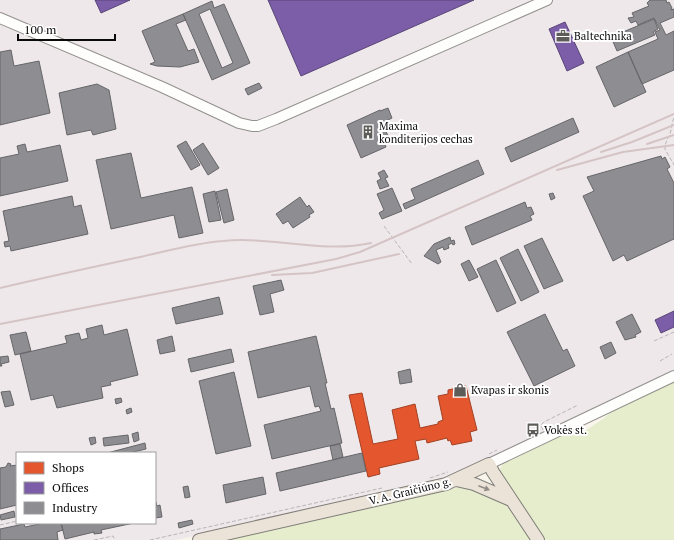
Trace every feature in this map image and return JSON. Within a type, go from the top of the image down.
[{"type":"main road","name":"V. A. Graičiūno g.","points":[[199,540],[439,485],[452,476],[489,459]]},
{"type":"main road","points":[[489,459],[493,472],[538,540]]},
{"type":"main road","points":[[452,476],[512,500]]},
{"type":"street","points":[[0,18],[162,88],[232,121],[252,126],[266,124],[548,0]]},
{"type":"street","name":"V. A. Graičiūno g.","points":[[489,459],[545,437],[674,376]]},
{"type":"path","points":[[674,118],[671,130],[667,137],[665,148],[674,164]]},
{"type":"path","points":[[384,226],[412,264]]},
{"type":"path","points":[[654,341],[674,332]]},
{"type":"path","points":[[660,361],[672,354]]},
{"type":"path","points":[[545,437],[541,425],[544,422],[578,405]]},
{"type":"path","points":[[489,459],[502,448]]},
{"type":"path","points":[[430,478],[452,476]]},
{"type":"path","points":[[150,540],[384,488]]},
{"type":"path","points":[[0,525],[16,521]]},
{"type":"path","points":[[94,540],[113,536],[115,540]]},
{"type":"shaded area","points":[[0,0],[674,0],[674,370],[453,476],[418,487],[176,540],[0,540]]},
{"type":"green space","points":[[674,381],[674,540],[543,540],[499,470],[503,464],[562,435],[576,434],[588,429],[615,409]]},
{"type":"green space","points":[[465,486],[506,503],[514,510],[533,540],[224,540]]},
{"type":"building: Shops","points":[[466,386],[477,430],[470,432],[472,441],[452,445],[450,440],[448,441],[447,438],[427,443],[426,439],[415,441],[419,459],[379,468],[380,474],[368,477],[349,395],[362,393],[373,444],[398,439],[392,410],[415,404],[420,428],[438,424],[438,422],[443,420],[438,396],[448,394],[448,390]]},
{"type":"building: Offices","points":[[95,0],[130,0],[101,13]]},
{"type":"building: Offices","points":[[268,0],[474,0],[301,76]]},
{"type":"building: Offices","points":[[565,22],[584,63],[567,71],[549,29]]},
{"type":"building: Offices","points":[[674,311],[674,327],[661,333],[655,320]]},
{"type":"building: Industry","points":[[650,0],[666,0],[672,8],[671,10],[674,9],[674,17],[660,23],[666,35],[674,31],[674,70],[642,84],[628,52],[658,39],[655,32],[660,30],[654,18],[638,25],[636,21],[631,23],[628,18],[634,17],[632,13],[649,6],[647,3]]},
{"type":"building: Industry","points":[[212,1],[214,8],[224,4],[250,63],[212,80],[183,14]],"holes":[[[210,9],[233,63],[222,68],[199,14]]]},
{"type":"building: Industry","points":[[183,14],[186,20],[176,24],[188,51],[194,49],[199,62],[180,67],[157,66],[150,64],[155,62],[142,31]]},
{"type":"building: Industry","points":[[654,19],[658,29],[653,32],[655,35],[617,51],[611,37]]},
{"type":"building: Industry","points":[[11,50],[14,66],[39,61],[50,113],[0,125],[0,52]]},
{"type":"building: Industry","points":[[628,52],[646,92],[614,107],[596,67]]},
{"type":"building: Industry","points":[[259,83],[262,88],[248,95],[245,89]]},
{"type":"building: Industry","points":[[97,84],[109,90],[116,129],[93,135],[91,130],[67,135],[59,93]]},
{"type":"building: Industry","name":"Maxima konditerijos cechas","points":[[388,108],[392,118],[382,123],[390,140],[384,142],[386,147],[361,158],[347,125],[380,110]]},
{"type":"building: Industry","points":[[573,118],[579,132],[511,162],[505,148]]},
{"type":"building: Industry","points":[[186,141],[200,165],[191,170],[177,146]]},
{"type":"building: Industry","points":[[203,143],[219,168],[208,175],[193,150]]},
{"type":"building: Industry","points":[[25,144],[27,152],[60,145],[68,181],[0,196],[0,158],[19,154],[17,146]]},
{"type":"building: Industry","points":[[131,153],[141,198],[192,187],[203,233],[179,238],[174,215],[111,229],[96,160]]},
{"type":"building: Industry","points":[[661,156],[662,159],[665,157],[670,167],[667,169],[674,183],[674,239],[627,261],[624,255],[613,261],[583,196],[594,191],[587,177]]},
{"type":"building: Industry","points":[[478,160],[484,174],[405,209],[403,204],[415,199],[411,189]]},
{"type":"building: Industry","points":[[384,170],[388,177],[385,178],[389,186],[380,189],[377,181],[381,179],[378,173]]},
{"type":"building: Industry","points":[[392,188],[402,211],[382,219],[379,213],[384,210],[377,194]]},
{"type":"building: Industry","points":[[227,189],[234,220],[224,223],[216,192]]},
{"type":"building: Industry","points":[[215,191],[221,220],[209,222],[203,194]]},
{"type":"building: Industry","points":[[553,193],[555,198],[551,200],[549,194]]},
{"type":"building: Industry","points":[[72,196],[74,207],[81,205],[88,234],[11,251],[10,246],[5,247],[4,242],[9,241],[3,211]]},
{"type":"building: Industry","points":[[300,197],[307,207],[309,205],[314,212],[309,215],[310,217],[293,228],[288,221],[283,224],[276,214]]},
{"type":"building: Industry","points":[[525,202],[527,208],[531,207],[534,214],[530,216],[532,220],[472,245],[465,227]]},
{"type":"building: Industry","points":[[450,237],[451,241],[454,240],[455,244],[453,245],[452,243],[448,245],[449,248],[444,250],[443,247],[436,250],[441,262],[438,264],[424,256],[434,244]]},
{"type":"building: Industry","points":[[542,238],[563,281],[544,289],[524,246]]},
{"type":"building: Industry","points":[[518,249],[539,292],[521,301],[500,258]]},
{"type":"building: Industry","points":[[469,260],[478,277],[469,281],[461,264]]},
{"type":"building: Industry","points":[[496,260],[516,303],[497,312],[477,269]]},
{"type":"building: Industry","points":[[281,280],[284,290],[270,294],[274,312],[260,315],[253,286]]},
{"type":"building: Industry","points":[[219,297],[223,314],[176,324],[172,308]]},
{"type":"building: Industry","points":[[545,314],[563,351],[567,349],[575,366],[534,386],[507,332]]},
{"type":"building: Industry","points":[[632,314],[641,332],[635,335],[636,337],[625,340],[616,322]]},
{"type":"building: Industry","points":[[102,325],[104,335],[127,329],[138,375],[110,382],[111,385],[101,387],[103,398],[57,408],[53,395],[31,400],[20,354],[67,343],[65,336],[79,333],[81,340],[88,338],[86,329]]},
{"type":"building: Industry","points":[[26,332],[31,351],[15,355],[10,335]]},
{"type":"building: Industry","points":[[172,336],[175,351],[160,354],[157,340]]},
{"type":"building: Industry","points":[[316,336],[327,383],[325,383],[331,409],[334,408],[342,443],[272,459],[264,425],[321,411],[319,406],[315,407],[310,386],[258,398],[248,352]]},
{"type":"building: Industry","points":[[611,342],[616,353],[605,359],[600,347]]},
{"type":"building: Industry","points":[[231,349],[234,362],[191,372],[188,359]]},
{"type":"building: Industry","points":[[8,356],[9,362],[1,364],[2,366],[0,366],[0,357]]},
{"type":"building: Industry","points":[[410,369],[412,382],[400,384],[398,372]]},
{"type":"building: Industry","points":[[234,372],[251,446],[216,454],[199,381]]},
{"type":"building: Industry","points":[[10,391],[14,405],[5,407],[1,392]]},
{"type":"building: Industry","points":[[121,398],[122,402],[116,404],[115,399]]},
{"type":"building: Industry","points":[[131,408],[132,412],[127,414],[126,410]]},
{"type":"building: Industry","points":[[138,432],[139,440],[134,442],[132,434]]},
{"type":"building: Industry","points":[[128,435],[129,443],[104,446],[103,438]]},
{"type":"building: Industry","points":[[95,437],[96,443],[91,445],[89,438]]},
{"type":"building: Industry","points":[[145,443],[146,449],[133,452],[111,452]]},
{"type":"building: Industry","points":[[340,444],[343,457],[333,460],[330,446]]},
{"type":"building: Industry","points":[[362,453],[366,471],[280,491],[276,473]]},
{"type":"building: Industry","points":[[8,463],[11,464],[10,466],[16,465],[16,505],[0,509],[0,468],[6,467]]},
{"type":"building: Industry","points":[[263,477],[266,494],[226,503],[223,485]]},
{"type":"building: Industry","points":[[188,486],[190,497],[185,498],[183,487]]},
{"type":"building: Industry","points":[[156,502],[157,506],[160,505],[162,517],[156,518]]},
{"type":"building: Industry","points":[[14,511],[15,517],[1,520],[0,515]]},
{"type":"building: Industry","points":[[192,520],[193,524],[179,528],[178,523]]},
{"type":"building: Industry","points":[[24,524],[25,527],[39,524],[61,524],[63,530],[57,532],[58,540],[0,540],[0,529]]},
{"type":"building: Industry","points":[[61,524],[129,524],[101,530],[102,533],[94,534],[94,532],[65,539]]},
{"type":"railway","points":[[0,324],[336,259],[360,252],[674,114]]},
{"type":"railway","points":[[601,152],[632,142],[674,125]]},
{"type":"railway","points":[[647,144],[674,135]]},
{"type":"railway","points":[[557,170],[623,152],[674,145]]},
{"type":"railway","points":[[0,288],[213,242],[241,240],[334,247],[371,243]]},
{"type":"railway","points":[[272,275],[312,273],[399,254]]},
{"type":"place","name":"Baltechnika","points":[[563,36]]},
{"type":"place","name":"Maxima konditerijos cechas","points":[[368,132]]},
{"type":"place","name":"Kvapas ir skonis","points":[[460,390]]},
{"type":"place","name":"Vokės st.","points":[[533,430]]}]
